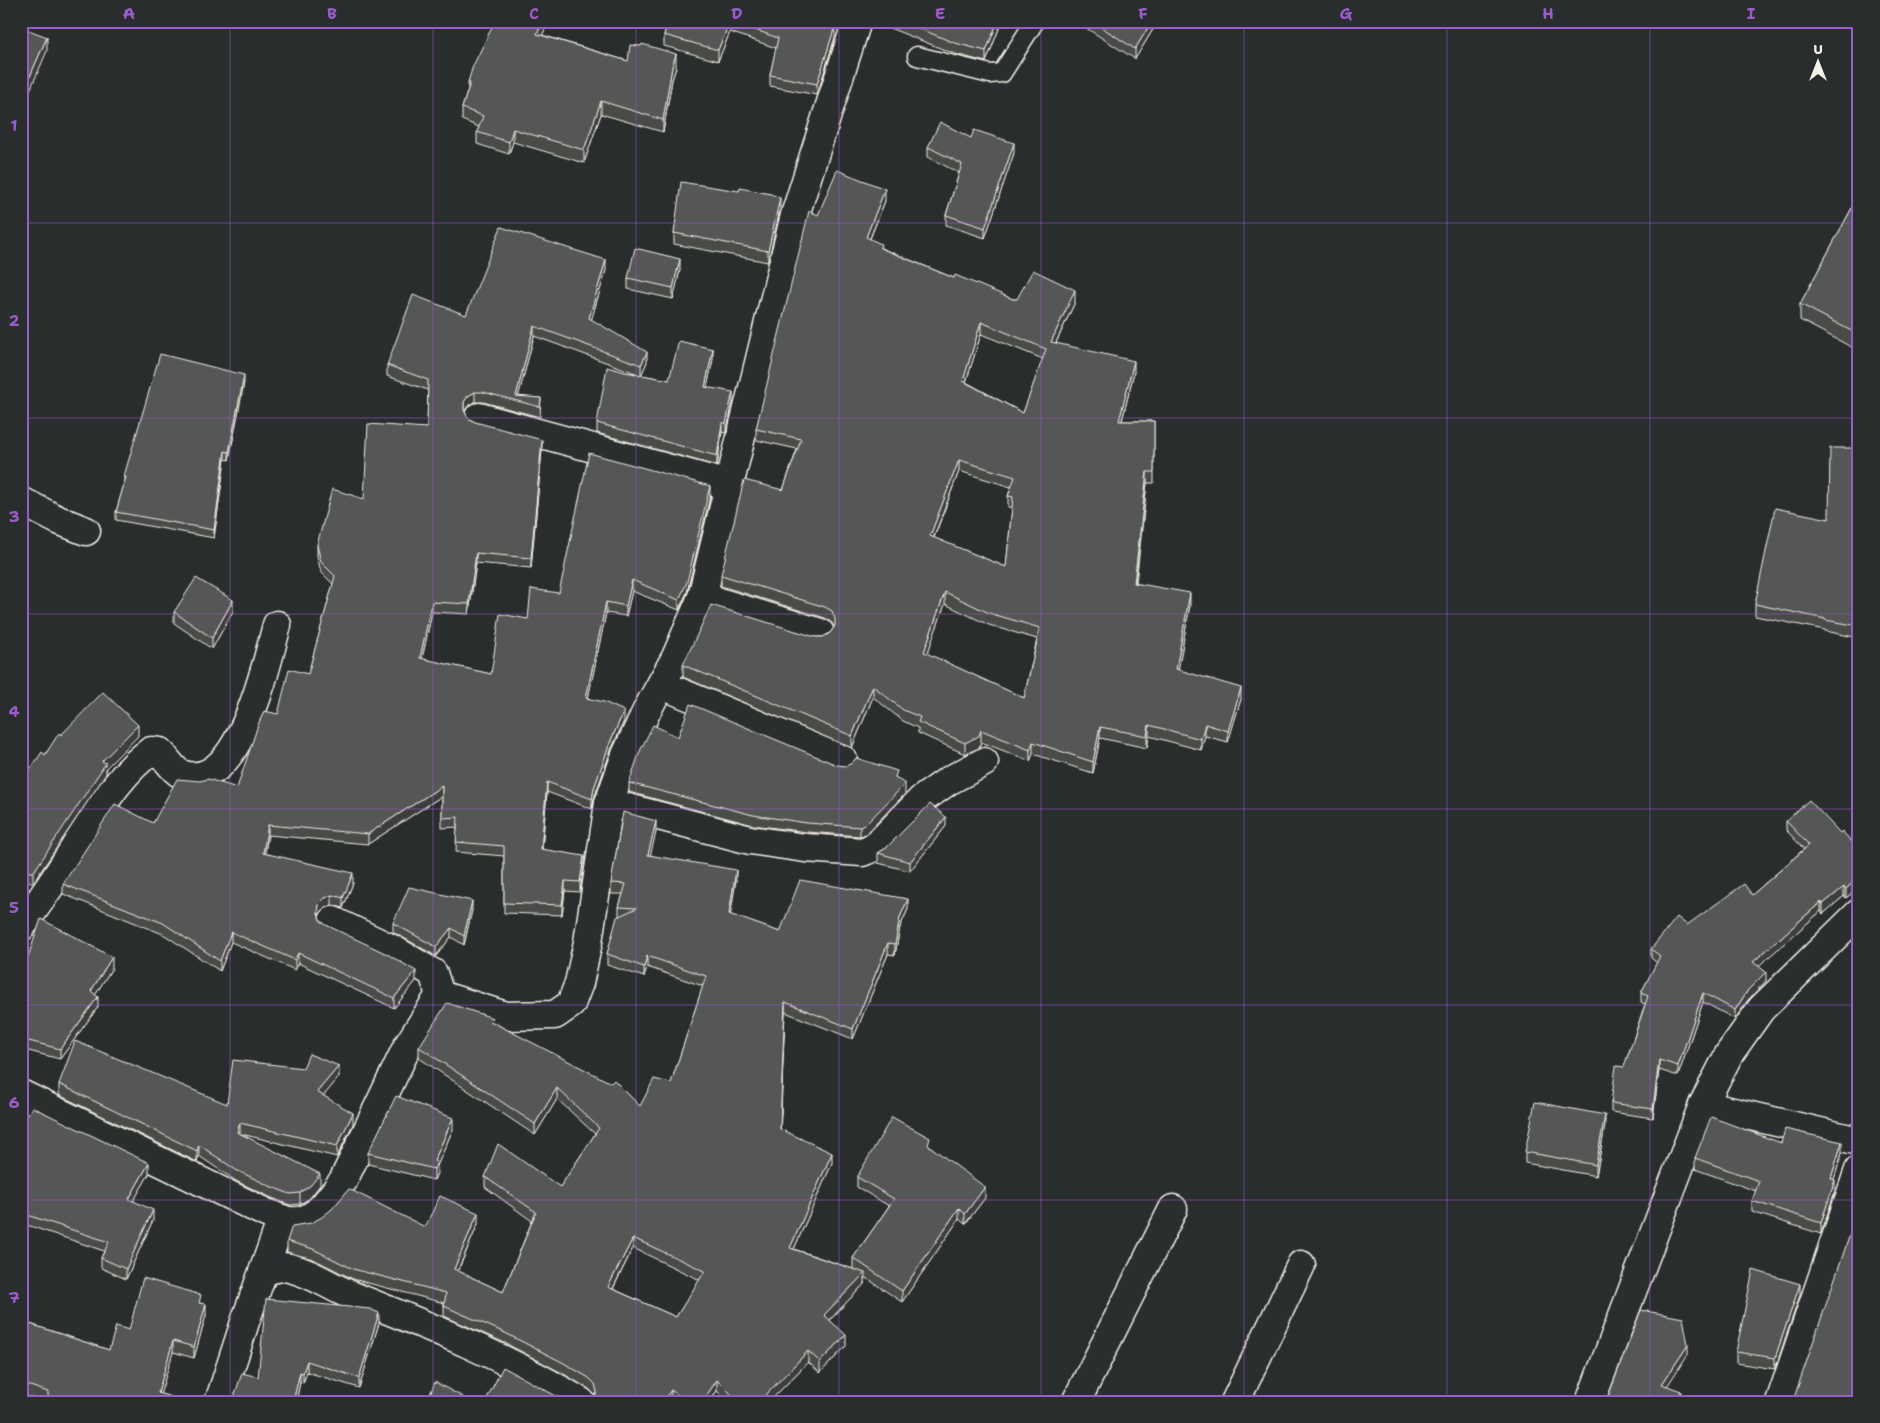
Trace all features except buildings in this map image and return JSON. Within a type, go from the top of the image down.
[{"type":"street","points":[[440,995],[506,1016],[555,1015],[571,1004],[579,983],[588,942],[609,803],[626,755],[648,708],[676,657],[702,597],[795,215],[857,21]]},
{"type":"street","points":[[479,417],[729,485]]},
{"type":"street","points":[[21,501],[58,520],[86,531]]},
{"type":"street","points":[[702,597],[820,632]]},
{"type":"street","points":[[21,927],[44,896],[107,798],[141,758],[151,751],[160,752],[179,773],[190,776],[211,773],[225,760],[235,745],[255,704],[277,625]]},
{"type":"street","points":[[662,685],[843,760]]},
{"type":"street","points":[[609,803],[750,840],[805,848],[862,852],[875,847],[921,800],[948,781],[984,762]]},
{"type":"street","points":[[1590,1402],[1702,1105],[1729,1054],[1761,1009],[1859,914]]},
{"type":"street","points":[[333,921],[394,950],[433,973],[440,995]]},
{"type":"street","points":[[21,1094],[258,1209],[289,1221],[311,1218],[343,1180],[407,1047],[440,995]]},
{"type":"street","points":[[1702,1105],[1859,1142]]},
{"type":"street","points":[[1780,1402],[1859,1170]]},
{"type":"street","points":[[1076,1402],[1174,1209]]},
{"type":"street","points":[[219,1402],[282,1219]]},
{"type":"street","points":[[1235,1402],[1301,1265]]},
{"type":"street","points":[[264,1271],[277,1267],[291,1268],[309,1274],[350,1295],[438,1329],[557,1387],[581,1402]]},
{"type":"lane","points":[[917,56],[990,74],[1002,73],[1034,21]]}]
